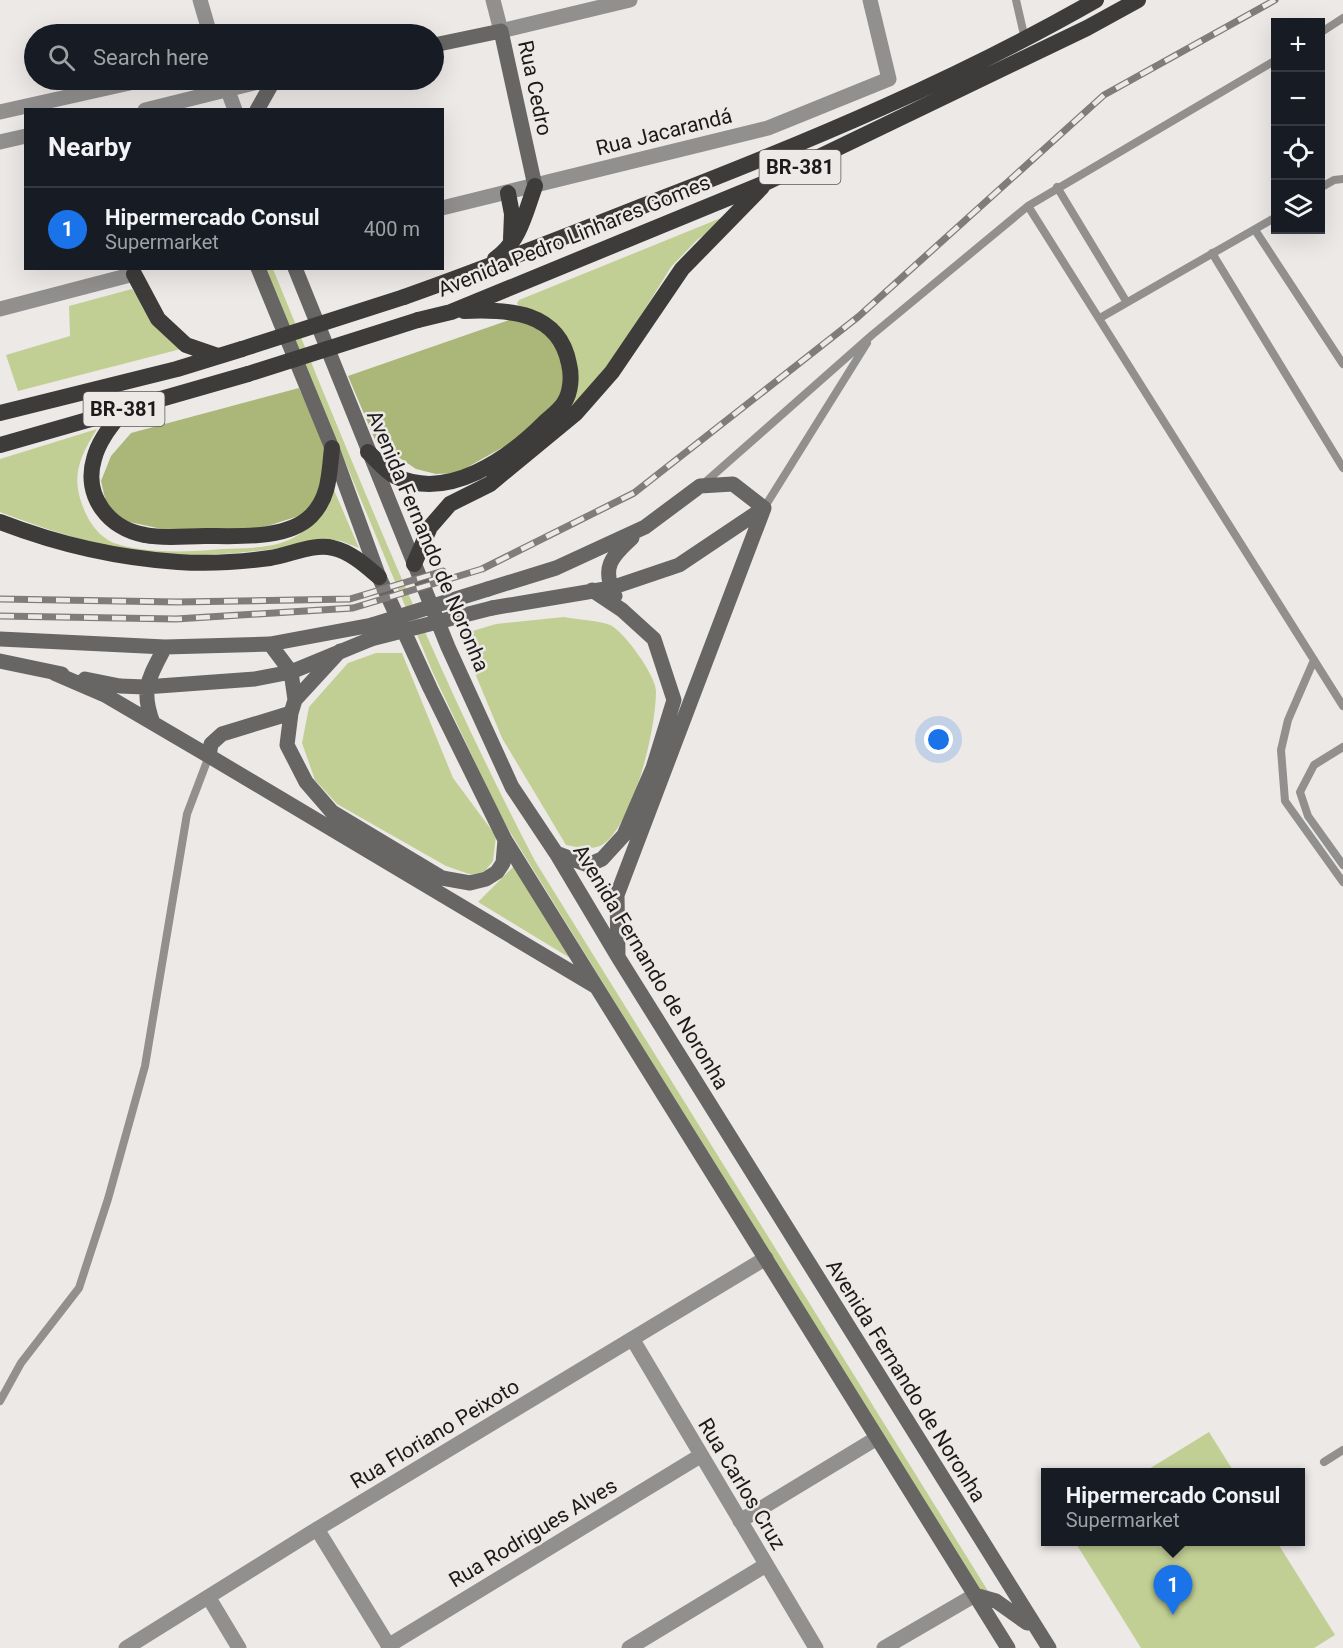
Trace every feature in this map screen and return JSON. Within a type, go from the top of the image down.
[{"type":"highway","name":"Avenida Pedro Linhares Gomes","points":[[0,413],[177,369],[404,297],[480,270],[756,162],[856,119],[1025,39],[1096,0]]},
{"type":"highway","name":"Avenida Pedro Linhares Gomes","points":[[0,445],[248,374],[417,320],[451,312],[765,183],[1088,28],[1138,0]]},
{"type":"highway","points":[[414,564],[430,527],[450,504],[490,484],[576,412],[612,372],[682,269],[765,183]]},
{"type":"highway","points":[[480,270],[507,251],[520,232],[535,186]]},
{"type":"highway","points":[[507,251],[512,237],[512,214],[508,193]]},
{"type":"highway","points":[[133,271],[158,319],[186,345],[218,356]]},
{"type":"highway","points":[[368,452],[394,476],[419,483],[453,481],[488,467],[529,438],[564,403],[572,374],[566,348],[561,338],[545,323],[501,309],[451,312]]},
{"type":"highway","points":[[125,408],[101,441],[93,459],[91,480],[99,508],[118,526],[146,535],[255,537],[292,528],[310,517],[328,491],[332,448]]},
{"type":"highway","points":[[0,522],[119,556],[181,562],[270,558],[321,547],[332,547],[358,561],[379,577]]},
{"type":"main road","points":[[444,43],[501,31]]},
{"type":"main road","name":"Rua Cedro","points":[[501,31],[535,186]]},
{"type":"main road","points":[[258,108],[268,90]]},
{"type":"main road","points":[[259,270],[332,448],[379,577],[430,688],[505,840],[600,989],[1008,1648]]},
{"type":"main road","name":"Avenida Fernando de Noronha","points":[[296,270],[448,647],[512,787],[556,852],[618,957],[1034,1628],[1049,1648]]},
{"type":"main road","points":[[621,610],[611,588],[608,572],[614,555],[645,527],[700,486],[733,484],[764,508]]},
{"type":"main road","points":[[0,639],[165,647],[270,644],[371,632],[611,588],[679,565],[764,508]]},
{"type":"main road","points":[[618,957],[617,894],[764,508]]},
{"type":"main road","points":[[0,661],[120,686],[145,687],[255,679],[291,672],[340,651],[371,632],[488,589],[556,568],[645,527]]},
{"type":"main road","points":[[556,852],[588,865],[602,859],[624,835],[653,768],[674,700],[654,639],[621,610],[592,590]]},
{"type":"main road","points":[[270,644],[291,672],[293,706],[287,745],[306,782],[332,812],[442,878],[470,883],[486,879],[497,872],[503,863],[505,840]]},
{"type":"main road","points":[[153,723],[145,704],[145,687],[165,647]]},
{"type":"main road","points":[[210,756],[211,744],[222,734],[293,706],[340,651]]},
{"type":"main road","points":[[54,673],[105,695],[600,989]]},
{"type":"main road","points":[[975,1595],[996,1601],[1034,1628]]},
{"type":"street","points":[[200,0],[207,24]]},
{"type":"street","name":"Rua Cedro","points":[[493,0],[501,31]]},
{"type":"street","points":[[501,31],[630,0]]},
{"type":"street","name":"Rua Jacarandá","points":[[444,208],[768,128],[889,79],[870,0]]},
{"type":"street","points":[[0,112],[98,90]]},
{"type":"street","points":[[152,108],[208,90]]},
{"type":"street","points":[[228,90],[233,108]]},
{"type":"street","points":[[0,142],[24,136]]},
{"type":"street","points":[[0,309],[133,271]]},
{"type":"street","name":"Rua Floriano Peixoto","points":[[126,1648],[143,1643],[317,1529],[766,1258]]},
{"type":"street","name":"Rua Carlos Cruz","points":[[633,1340],[816,1648]]},
{"type":"street","points":[[740,1521],[877,1438]]},
{"type":"street","name":"Rua Rodrigues Alves","points":[[389,1647],[700,1455]]},
{"type":"street","points":[[317,1529],[389,1647]]},
{"type":"street","points":[[629,1648],[766,1565]]},
{"type":"street","points":[[884,1648],[975,1595]]},
{"type":"street","points":[[209,1598],[239,1648]]},
{"type":"lane","points":[[1016,0],[1025,39]]},
{"type":"lane","points":[[1325,30],[1343,18]]},
{"type":"lane","points":[[700,486],[872,335],[1028,206],[1271,62]]},
{"type":"lane","points":[[1325,185],[1334,180],[1343,179]]},
{"type":"lane","points":[[1057,187],[1126,301]]},
{"type":"lane","points":[[1028,206],[1343,706]]},
{"type":"lane","points":[[1100,318],[1271,220]]},
{"type":"lane","points":[[1255,230],[1343,364]]},
{"type":"lane","points":[[1212,254],[1343,468]]},
{"type":"lane","points":[[764,508],[872,335]]},
{"type":"lane","points":[[1314,660],[1288,720],[1281,750],[1285,801],[1343,882]]},
{"type":"lane","points":[[1343,747],[1314,765],[1300,792],[1308,816],[1343,865]]},
{"type":"lane","points":[[0,1401],[21,1364],[79,1288],[108,1199],[145,1066],[187,814],[210,756]]},
{"type":"lane","points":[[1324,1462],[1343,1450]]},
{"type":"green space","points":[[721,218],[723,223],[698,239],[671,267],[616,356],[574,405],[570,404],[517,303],[519,300]]},
{"type":"green space","points":[[265,270],[273,270],[397,568],[463,716],[535,861],[988,1591],[976,1588],[502,819],[433,673]]},
{"type":"green space","points":[[132,289],[181,349],[18,391],[6,355],[70,336],[69,306]]},
{"type":"green space","points":[[512,319],[539,328],[556,340],[566,379],[557,401],[521,437],[457,473],[436,474],[416,469],[376,442],[348,376]]},
{"type":"green space","points":[[299,388],[330,457],[322,490],[305,514],[252,531],[162,529],[120,520],[107,507],[101,481],[111,456],[131,433]]},
{"type":"green space","points":[[97,429],[80,462],[77,483],[82,505],[90,522],[108,540],[130,547],[170,551],[273,545],[293,538],[312,524],[325,508],[334,490],[359,548],[341,541],[330,540],[250,552],[167,555],[114,548],[85,541],[0,512],[0,459]]},
{"type":"green space","points":[[564,617],[605,623],[616,629],[645,665],[655,684],[656,691],[648,749],[635,793],[616,830],[602,845],[592,848],[566,845],[502,738],[459,635],[496,624]]},
{"type":"green space","points":[[376,653],[402,653],[453,778],[496,836],[493,861],[485,871],[472,875],[446,866],[337,804],[315,780],[302,743],[309,707],[348,663]]},
{"type":"green space","points":[[518,862],[575,961],[478,902]]},
{"type":"green space","points":[[1209,1432],[1232,1468],[1150,1468]]},
{"type":"green space","points":[[1077,1546],[1279,1546],[1335,1635],[1314,1648],[1141,1648]]},
{"type":"railway","points":[[0,616],[176,619],[353,608],[482,569],[634,493],[858,317],[1104,95],[1275,0]]},
{"type":"railway","points":[[0,599],[177,602],[350,599],[443,571]]},
{"type":"place","name":"Hipermercado Consul","points":[[1173,1615]]}]
